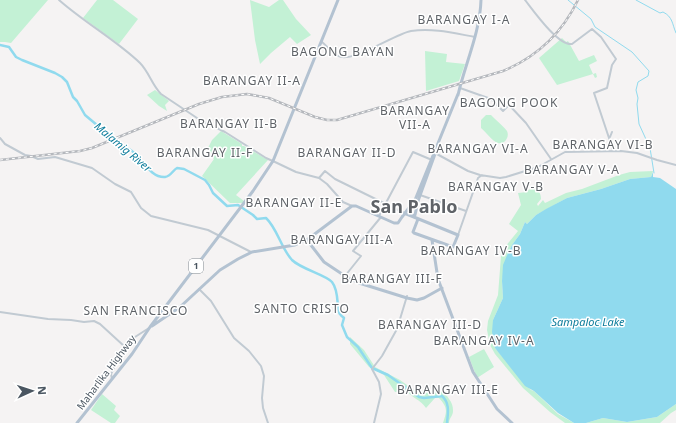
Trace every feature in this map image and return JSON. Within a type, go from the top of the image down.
[{"type":"main road","name":"Maharlika Highway","points":[[77,423],[132,354],[150,327],[242,206],[274,161],[338,0]]},
{"type":"main road","points":[[412,216],[434,153],[460,88],[475,37],[482,0]]},
{"type":"main road","points":[[150,327],[180,307],[222,268],[252,252],[295,245],[307,240],[352,206],[356,206],[397,224],[415,200],[432,160]]},
{"type":"main road","points":[[409,208],[412,216]]},
{"type":"main road","points":[[404,213],[458,235],[453,247],[413,232],[418,219]]},
{"type":"main road","points":[[307,240],[324,261],[333,268],[360,282],[407,297],[420,298],[441,287]]},
{"type":"main road","points":[[432,240],[441,287],[473,372],[492,402],[512,423]]},
{"type":"street","points":[[60,0],[141,64],[160,94],[200,120],[225,132],[265,158],[296,172],[319,178],[327,184],[342,201],[352,206]]},
{"type":"street","points":[[525,0],[559,39],[567,44],[572,44],[592,29],[602,37],[616,59],[612,65],[607,88],[594,93],[613,150]]},
{"type":"street","points":[[322,42],[337,56],[347,57],[381,44],[399,34],[419,30],[448,31],[475,37]]},
{"type":"street","points":[[460,88],[491,99],[503,111],[509,105],[522,118],[551,159]]},
{"type":"street","points":[[610,138],[612,132]]},
{"type":"street","points":[[0,138],[5,144],[25,155],[38,158],[55,157],[94,169],[115,184],[131,192],[141,208],[151,216],[208,230],[252,252]]},
{"type":"street","points":[[434,153],[463,169],[482,176],[506,179],[538,167],[565,152],[613,150],[634,153],[676,165]]},
{"type":"street","points":[[345,275],[361,256],[353,251],[380,217],[385,204],[413,152],[432,160]]},
{"type":"street","points":[[319,178],[325,171],[335,179],[404,213]]},
{"type":"street","points":[[458,235],[478,178],[477,174]]},
{"type":"street","points":[[478,178],[482,176]]},
{"type":"street","points":[[420,195],[466,211]]},
{"type":"street","points":[[199,289],[211,301],[234,338],[249,351],[261,366],[264,376],[262,398],[263,408],[268,423]]},
{"type":"street","points":[[374,423],[380,389],[378,378],[372,370],[382,356],[397,329],[407,297]]},
{"type":"street","points":[[0,312],[48,319],[84,322],[94,321],[100,324],[124,346]]},
{"type":"street","points":[[112,378],[111,374],[124,346],[150,327]]},
{"type":"green space","points":[[0,0],[48,0],[11,43],[0,42]]},
{"type":"green space","points":[[97,0],[113,0],[138,19],[119,44],[83,18]]},
{"type":"green space","points":[[250,0],[269,7],[279,0],[283,0],[296,19],[311,35],[297,44],[290,37],[260,64],[255,40]]},
{"type":"green space","points":[[562,38],[566,42],[568,41],[579,61],[594,55],[597,61],[589,65],[593,74],[557,85],[539,58]]},
{"type":"green space","points":[[425,51],[447,54],[446,62],[465,64],[459,81],[426,91]]},
{"type":"green space","points":[[596,73],[597,77],[595,78],[593,74]]},
{"type":"green space","points":[[155,90],[169,101],[165,105],[167,111],[147,95]]},
{"type":"green space","points":[[486,115],[491,115],[507,131],[508,136],[504,142],[496,142],[481,128],[481,120]]},
{"type":"green space","points":[[221,131],[242,144],[242,146],[268,160],[236,195],[244,201],[243,203],[230,203],[202,176],[214,159],[206,152],[212,140]]},
{"type":"green space","points":[[653,171],[651,177],[630,179],[601,189],[567,198],[536,215],[527,224],[525,222],[520,234],[508,253],[502,281],[503,298],[493,320],[495,348],[531,390],[534,391],[558,414],[574,423],[565,423],[523,388],[495,354],[490,345],[487,330],[488,321],[498,295],[501,256],[505,247],[518,231],[509,224],[521,205],[518,193],[527,192],[527,190],[530,189],[537,190],[541,196],[541,199],[537,204],[538,206],[543,200],[545,203],[566,193],[582,189],[619,175],[630,172]]},
{"type":"green space","points":[[350,337],[364,350],[375,367],[400,380],[421,395],[433,391],[440,391],[446,395],[453,408],[453,413],[449,423],[443,423],[446,410],[444,404],[439,398],[435,398],[426,408],[407,391],[395,392],[384,375],[369,367],[350,344]]},
{"type":"green space","points":[[484,349],[494,367],[477,378],[469,357]]},
{"type":"green space","points":[[102,394],[116,406],[114,410],[120,416],[115,423],[111,423],[91,410]]},
{"type":"green space","points":[[676,404],[676,410],[660,423],[586,423],[603,418],[627,422],[657,417]]},
{"type":"water","name":"Sampaloc Lake","points":[[653,172],[653,177],[660,178],[676,189],[676,404],[657,417],[627,422],[603,418],[586,423],[574,423],[558,413],[534,391],[525,386],[495,348],[492,332],[493,320],[503,298],[503,265],[525,222],[527,224],[536,215],[567,198],[601,189],[630,179],[651,177]]},
{"type":"waterway","points":[[568,0],[591,19],[595,27],[632,52],[649,71],[648,76],[638,82],[636,90],[638,98],[637,104],[639,124],[650,148],[654,173]]},
{"type":"waterway","points":[[636,0],[660,13],[663,12],[669,16],[676,33]]},
{"type":"waterway","name":"Malamig River","points":[[0,45],[9,47],[16,57],[62,77],[67,82],[73,97],[85,115],[119,144],[133,152],[154,174],[165,177],[177,168],[184,169],[205,180],[213,193],[227,206],[238,205],[257,219],[266,218],[270,222],[292,260],[332,282],[336,291],[339,312],[344,318],[342,325],[347,337],[358,347],[372,368],[388,375],[419,397],[424,398],[442,396],[447,405],[447,423]]},
{"type":"railway","points":[[0,160],[80,151],[92,148],[199,104],[222,97],[247,94],[269,98],[315,117],[327,120],[337,120],[503,71],[527,59],[547,43],[572,12],[578,0]]},
{"type":"district","name":"BARANGAY I-A","points":[[464,20]]},
{"type":"district","name":"BAGONG BAYAN","points":[[343,52]]},
{"type":"district","name":"BARANGAY II-A","points":[[252,81]]},
{"type":"district","name":"BAGONG POOK","points":[[509,103]]},
{"type":"district","name":"BARANGAY VII-A","points":[[415,118]]},
{"type":"district","name":"BARANGAY II-B","points":[[229,124]]},
{"type":"district","name":"BARANGAY VI-B","points":[[603,145]]},
{"type":"district","name":"BARANGAY VI-A","points":[[478,149]]},
{"type":"district","name":"BARANGAY II-F","points":[[205,153]]},
{"type":"district","name":"BARANGAY II-D","points":[[347,153]]},
{"type":"district","name":"BARANGAY V-A","points":[[572,170]]},
{"type":"district","name":"BARANGAY V-B","points":[[496,187]]},
{"type":"district","name":"BARANGAY II-E","points":[[294,203]]},
{"type":"district","name":"San Pablo","points":[[414,207]]},
{"type":"district","name":"BARANGAY III-A","points":[[342,240]]},
{"type":"district","name":"BARANGAY IV-B","points":[[471,251]]},
{"type":"district","name":"BARANGAY III-F","points":[[392,279]]},
{"type":"district","name":"SANTO CRISTO","points":[[302,309]]},
{"type":"district","name":"SAN FRANCISCO","points":[[136,311]]},
{"type":"district","name":"BARANGAY III-D","points":[[430,325]]},
{"type":"district","name":"BARANGAY IV-A","points":[[484,341]]},
{"type":"district","name":"BARANGAY III-E","points":[[448,390]]}]
